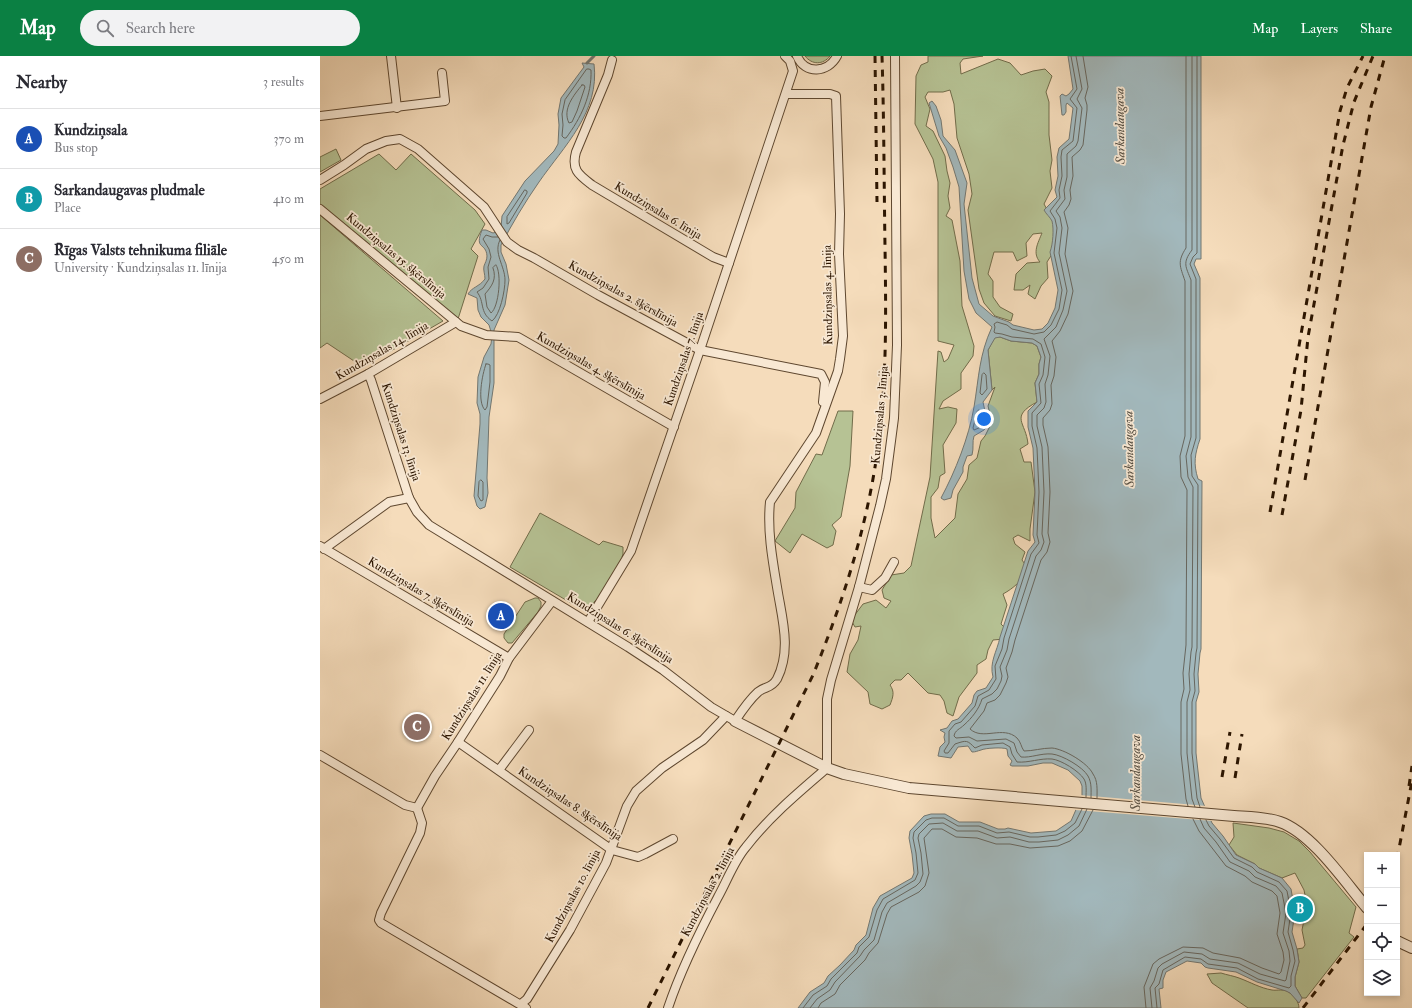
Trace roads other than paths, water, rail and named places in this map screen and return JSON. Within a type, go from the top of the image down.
[{"type":"street","points":[[391,56],[397,108]]},
{"type":"street","points":[[785,56],[790,61],[794,71]]},
{"type":"street","points":[[797,56],[803,65],[816,70],[829,66],[837,56]]},
{"type":"street","name":"Kundziņsalas 3. līnija","points":[[827,768],[827,699],[838,654],[873,536],[886,478],[892,433],[896,384],[897,273],[894,56]]},
{"type":"street","name":"Kundziņsalas 6. līnija","points":[[612,60],[608,75],[576,152],[574,160],[577,173],[592,186],[713,257],[729,264]]},
{"type":"street","points":[[794,71],[796,67],[803,65]]},
{"type":"street","name":"Kundziņsalas 7. līnija","points":[[588,622],[631,551],[794,71]]},
{"type":"street","points":[[320,116],[397,108],[445,100],[442,72]]},
{"type":"street","name":"Kundziņsalas 4. līnija","points":[[731,718],[758,692],[771,687],[776,681],[780,671],[785,653],[785,638],[772,555],[769,514],[770,502],[816,433],[838,371],[843,336],[839,261],[840,214],[836,96],[830,94],[786,94]]},
{"type":"street","name":"Kundziņsalas 2. šķērslīnija","points":[[320,180],[366,149],[386,141],[400,139],[418,149],[484,207],[507,242],[518,250],[598,295],[700,350],[821,374],[825,382],[822,402],[824,412]]},
{"type":"street","name":"Kundziņsalas 15. šķērslīnija","points":[[320,209],[461,326],[486,335],[518,337]]},
{"type":"street","name":"Kundziņsalas 14. līnija","points":[[320,400],[368,374],[456,322]]},
{"type":"street","name":"Kundziņsalas 4. šķērslīnija","points":[[518,337],[674,426]]},
{"type":"street","name":"Kundziņsalas 13. līnija","points":[[368,374],[409,498]]},
{"type":"street","points":[[322,547],[389,502],[409,498]]},
{"type":"street","name":"Kundziņsalas 6. šķērslīnija","points":[[409,498],[417,512],[429,525],[520,579],[552,601],[663,670],[711,707],[827,768],[844,774],[909,788],[1270,819],[1280,822],[1311,841],[1364,904]]},
{"type":"street","name":"Kundziņsalas 7. šķērslīnija","points":[[322,547],[509,658]]},
{"type":"street","points":[[859,587],[872,590],[885,578],[894,562]]},
{"type":"street","name":"Kundziņsalas 11. līnija","points":[[417,808],[435,776],[500,676],[509,658],[552,601]]},
{"type":"street","name":"Kundziņsalas 10. līnija","points":[[524,1006],[526,999],[570,930],[606,863],[627,806],[636,791],[662,768],[703,740],[731,718]]},
{"type":"street","points":[[499,770],[529,730]]},
{"type":"street","name":"Kundziņsalas 8. šķērslīnija","points":[[458,742],[612,850],[638,857],[673,839]]},
{"type":"street","points":[[320,755],[405,804],[417,808],[422,823],[420,833],[381,914],[379,920],[381,924],[524,1006]]},
{"type":"street","name":"Kundziņsalas 2. līnija","points":[[668,1008],[680,975],[693,946],[745,848],[780,810],[827,768]]},
{"type":"street","points":[[1400,943],[1412,948]]},
{"type":"water","name":"Sarkandaugava","points":[[1068,56],[1201,56],[1201,259],[1196,259],[1194,264],[1200,278],[1200,439],[1195,463],[1198,479],[1202,481],[1201,649],[1198,674],[1199,692],[1196,702],[1196,753],[1201,798],[1212,823],[1236,855],[1255,864],[1259,868],[1282,878],[1291,889],[1295,912],[1292,932],[1299,962],[1295,977],[1295,986],[1302,998],[1299,1003],[1290,993],[1286,991],[1257,982],[1236,972],[1208,968],[1201,963],[1187,961],[1166,972],[1163,980],[1163,988],[1159,989],[1161,1008],[798,1008],[810,992],[824,983],[828,976],[854,950],[856,945],[866,935],[873,908],[880,896],[912,878],[914,873],[909,838],[910,831],[924,816],[931,814],[945,814],[959,822],[980,822],[998,829],[1008,828],[1031,833],[1056,831],[1071,821],[1082,796],[1082,786],[1080,781],[1068,770],[1052,763],[1012,766],[1010,765],[1012,761],[1008,756],[1007,749],[1005,748],[990,748],[972,752],[968,746],[958,747],[951,758],[938,756],[940,747],[945,742],[945,733],[940,730],[947,728],[952,721],[958,719],[972,703],[974,695],[977,691],[986,688],[993,677],[992,667],[1000,637],[1028,551],[1035,542],[1033,535],[1035,492],[1033,448],[1028,427],[1028,411],[1037,402],[1035,383],[1039,374],[1041,357],[1037,346],[1032,343],[1011,341],[1000,337],[995,338],[988,350],[992,390],[983,402],[988,425],[984,430],[974,436],[972,455],[967,456],[963,467],[963,472],[953,490],[951,498],[944,500],[941,498],[956,466],[969,430],[984,347],[992,327],[976,313],[969,299],[964,271],[959,187],[946,148],[939,136],[929,103],[932,101],[936,106],[941,120],[943,136],[955,150],[967,183],[964,204],[972,278],[979,304],[993,316],[1013,325],[1034,330],[1042,329],[1048,323],[1055,308],[1058,290],[1050,252],[1053,224],[1044,210],[1057,197],[1055,190],[1058,176],[1057,157],[1059,148],[1069,139],[1073,108],[1067,103],[1066,112],[1062,115],[1060,96],[1062,94],[1066,96],[1073,89]]},
{"type":"water","points":[[582,63],[594,64],[594,81],[591,98],[586,113],[569,142],[529,197],[501,245],[501,252],[506,264],[509,280],[505,305],[494,330],[494,383],[489,417],[488,493],[485,507],[480,509],[477,506],[474,496],[480,424],[480,414],[477,403],[478,377],[484,357],[491,344],[492,335],[489,325],[481,317],[478,310],[477,298],[468,294],[485,279],[484,268],[487,256],[485,249],[479,241],[480,236],[482,230],[493,233],[500,231],[502,216],[525,181],[554,151],[558,144],[558,114],[561,98],[584,67]]},
{"type":"waterway","points":[[587,63],[594,56]]},
{"type":"railway","points":[[875,56],[877,202]]},
{"type":"railway","points":[[648,1008],[813,675],[834,621],[860,539],[877,454],[883,402],[886,298],[882,56]]},
{"type":"railway","points":[[1270,512],[1340,111],[1347,88],[1363,56]]},
{"type":"railway","points":[[1282,515],[1301,410],[1308,337],[1343,145],[1354,102],[1373,56]]},
{"type":"railway","points":[[1305,480],[1371,107],[1385,56]]},
{"type":"railway","points":[[1222,777],[1230,732]]},
{"type":"railway","points":[[1235,778],[1242,734]]},
{"type":"railway","points":[[1409,786],[1412,766]]},
{"type":"railway","points":[[1398,852],[1412,781]]},
{"type":"railway","points":[[1303,1008],[1364,928]]},
{"type":"place","name":"Kundziņsala","points":[[501,616]]},
{"type":"place","name":"Rīgas Valsts tehnikuma filiāle","points":[[417,727]]},
{"type":"place","name":"Sarkandaugavas pludmale","points":[[1300,909]]}]
